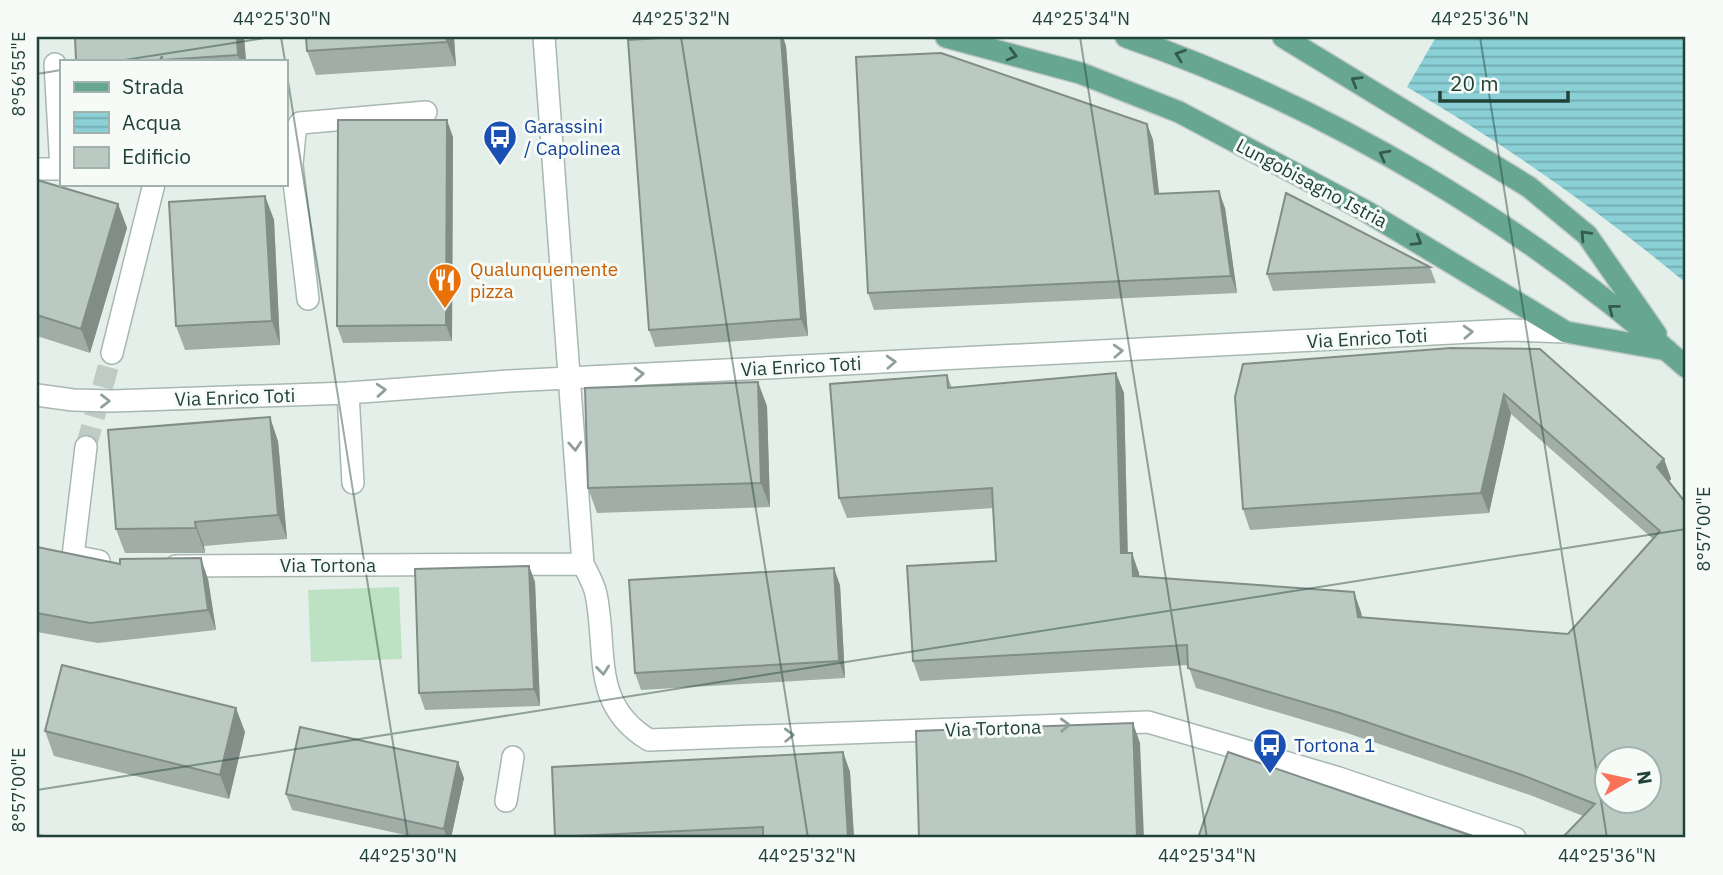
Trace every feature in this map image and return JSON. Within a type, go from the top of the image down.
[{"type":"main road","name":"Lungobisagno Istria","points":[[946,37],[1080,73],[1179,112],[1364,209],[1566,332],[1667,350]]},
{"type":"main road","points":[[1126,37],[1199,62],[1302,111],[1395,161],[1516,234],[1686,367]]},
{"type":"main road","points":[[1283,37],[1529,187],[1587,235],[1667,350]]},
{"type":"street","name":"Via Tortona","points":[[544,37],[583,564],[596,593],[604,681],[628,727],[649,740],[1148,722],[1339,778],[1515,838]]},
{"type":"street","points":[[55,64],[60,152]]},
{"type":"street","points":[[308,299],[289,165],[295,132],[300,123],[426,112]]},
{"type":"street","points":[[37,169],[60,169]]},
{"type":"street","points":[[112,353],[154,186]]},
{"type":"street","name":"Via Enrico Toti","points":[[37,395],[73,400],[112,401],[348,393],[571,377],[1511,330],[1566,332]]},
{"type":"street","points":[[348,393],[353,483]]},
{"type":"street","points":[[73,556],[86,447]]},
{"type":"street","points":[[49,552],[124,566]]},
{"type":"street","name":"Via Tortona","points":[[150,566],[583,564]]},
{"type":"street","points":[[506,801],[513,757]]},
{"type":"green space","points":[[399,587],[402,659],[311,662],[308,590]]},
{"type":"water","points":[[1436,37],[1686,37],[1686,283],[1551,179],[1407,87]]},
{"type":"building","points":[[75,37],[237,37],[238,55],[162,60],[162,56],[160,60],[76,60]]},
{"type":"building","points":[[306,37],[447,37],[447,42],[307,51]]},
{"type":"building","points":[[781,37],[801,319],[649,330],[628,40]]},
{"type":"building","points":[[941,53],[1147,124],[1155,194],[1219,191],[1231,276],[868,293],[856,57]]},
{"type":"building","points":[[338,120],[447,120],[446,325],[337,326]]},
{"type":"building","points":[[37,180],[118,204],[81,329],[37,315]]},
{"type":"building","points":[[1286,193],[1430,267],[1267,274]]},
{"type":"building","points":[[265,196],[272,321],[176,326],[169,202]]},
{"type":"building","points":[[1451,348],[1540,349],[1664,459],[1657,467],[1686,503],[1686,838],[1563,837],[1594,805],[1594,816],[1664,816],[1664,746],[1594,746],[1594,804],[1522,775],[1340,713],[1188,668],[1187,645],[913,661],[907,566],[996,561],[992,488],[839,498],[830,384],[947,375],[948,388],[1116,373],[1121,553],[1132,553],[1133,576],[1354,592],[1358,617],[1568,634],[1660,531],[1504,394],[1481,493],[1243,509],[1235,397],[1243,364]]},
{"type":"building","points":[[758,382],[761,483],[588,488],[585,388]]},
{"type":"building","points":[[270,417],[278,515],[195,522],[196,528],[116,529],[108,430]]},
{"type":"building","points":[[37,547],[120,564],[120,559],[201,558],[208,610],[90,623],[37,613]]},
{"type":"building","points":[[529,566],[534,689],[419,693],[415,569]]},
{"type":"building","points":[[834,568],[839,661],[635,673],[629,580]]},
{"type":"building","points":[[62,665],[236,708],[220,775],[45,731]]},
{"type":"building","points":[[1133,723],[1137,838],[919,838],[916,731]]},
{"type":"building","points":[[300,727],[458,762],[444,829],[286,794]]},
{"type":"building","points":[[843,752],[848,838],[763,838],[763,827],[555,837],[552,767]]},
{"type":"building","points":[[1228,752],[1478,838],[1198,838]]},
{"type":"tunnel","points":[[86,447],[112,353]]},
{"type":"place","name":"Garassini / Capolinea","points":[[500,167]]},
{"type":"place","name":"Qualunquemente pizza","points":[[445,310]]},
{"type":"place","name":"Tortona 1","points":[[1270,775]]}]
